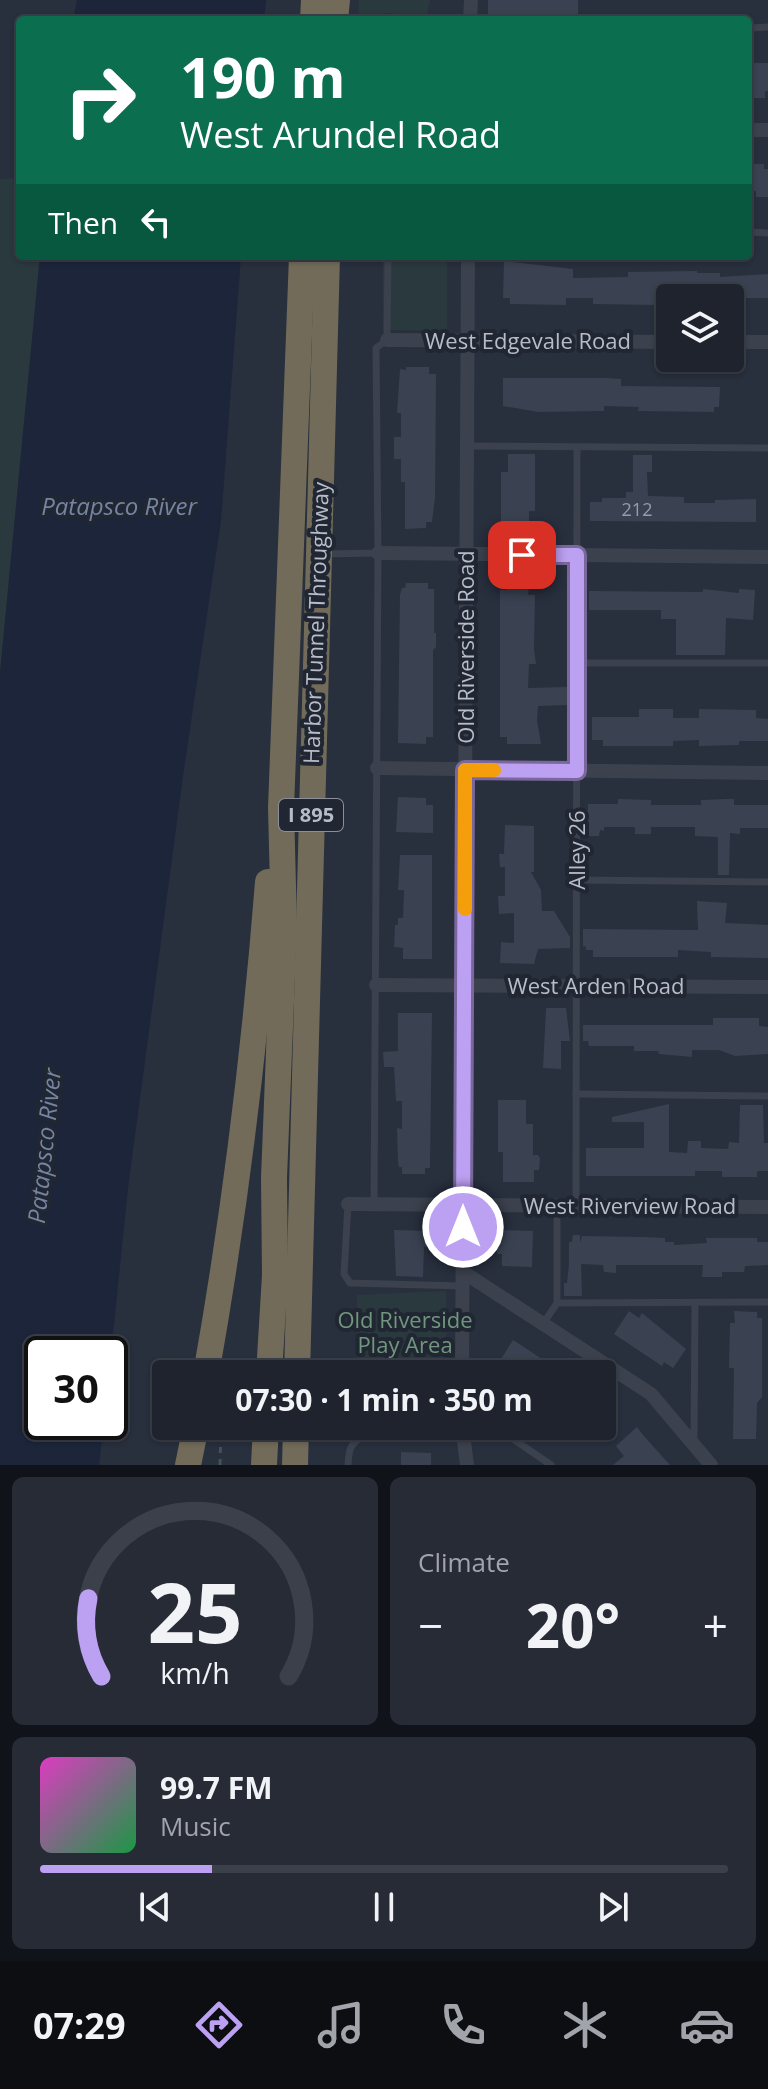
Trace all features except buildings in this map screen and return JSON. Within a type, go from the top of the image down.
[{"type":"highway","name":"Harbor Tunnel Throughway","points":[[270,1360],[284,925],[281,808],[302,260]]},
{"type":"highway","name":"Harbor Tunnel Throughway","points":[[297,1360],[327,260]]},
{"type":"highway","name":"Harbor Tunnel Throughway","points":[[208,1360],[236,1195],[258,1020],[270,864],[281,808]]},
{"type":"highway","points":[[188,1465],[193,1440]]},
{"type":"highway","points":[[264,1465],[265,1440]]},
{"type":"highway","points":[[295,1465],[296,1440]]},
{"type":"street","name":"Old Riverside Road","points":[[462,1360],[468,260]]},
{"type":"street","name":"West Edgevale Road","points":[[381,344],[468,340],[656,342]]},
{"type":"street","points":[[744,342],[768,342]]},
{"type":"street","points":[[378,553],[768,557]]},
{"type":"street","points":[[377,768],[768,773]]},
{"type":"street","name":"West Arden Road","points":[[376,985],[768,987]]},
{"type":"street","name":"West Riverview Road","points":[[348,1204],[768,1207]]},
{"type":"street","points":[[463,1279],[543,1324],[651,1394],[711,1465]]},
{"type":"street","points":[[463,1440],[467,1465]]},
{"type":"lane","points":[[374,1204],[381,344],[388,260]]},
{"type":"lane","points":[[467,446],[768,448]]},
{"type":"lane","name":"Alley 26","points":[[576,1205],[577,447]]},
{"type":"lane","points":[[318,554],[378,553]]},
{"type":"lane","points":[[577,663],[768,663]]},
{"type":"lane","points":[[577,880],[768,882]]},
{"type":"lane","points":[[576,1094],[768,1096]]},
{"type":"lane","points":[[348,1204],[344,1274],[350,1283],[463,1279]]},
{"type":"lane","points":[[543,1324],[557,1303],[557,1205]]},
{"type":"lane","points":[[557,1303],[768,1302]]},
{"type":"lane","points":[[693,1444],[695,1303]]},
{"type":"lane","points":[[348,1465],[349,1449],[357,1440]]},
{"type":"lane","points":[[514,1440],[551,1465]]},
{"type":"path","points":[[220,1465],[221,1440]]},
{"type":"green space","points":[[359,0],[430,0],[427,15],[383,13],[383,16],[358,16]]},
{"type":"green space","points":[[16,178],[16,260],[40,260],[0,673],[0,179]]},
{"type":"green space","points":[[383,260],[447,260],[447,331],[383,330]]},
{"type":"green space","name":"Old Riverside Play Area","points":[[446,1291],[446,1360],[356,1360],[357,1295]]},
{"type":"water","points":[[77,0],[266,0],[264,16],[74,16]]},
{"type":"water","name":"Patapsco River","points":[[40,260],[241,260],[221,521],[128,1188],[113,1336],[24,1336],[24,1440],[102,1440],[99,1465],[0,1465],[0,673]]},
{"type":"slow traffic","points":[[465,909],[465,770],[494,770]]},
{"type":"route","points":[[463,1227],[465,770],[577,771],[577,555],[522,555]]}]
